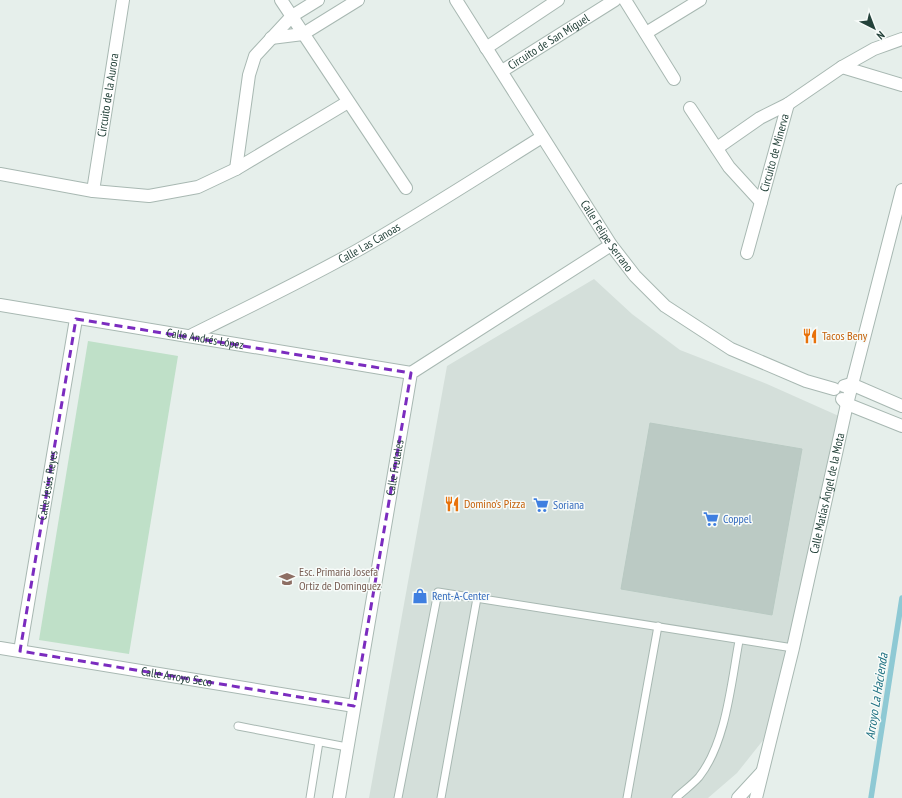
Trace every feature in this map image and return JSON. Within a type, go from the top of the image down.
[{"type":"street","name":"Circuito de la Aurora","points":[[93,191],[123,0]]},
{"type":"street","points":[[282,0],[406,188]]},
{"type":"street","points":[[236,169],[249,75],[255,56],[292,16],[318,0]]},
{"type":"street","points":[[271,38],[303,34],[358,0]]},
{"type":"street","name":"Calle Felipe Serrano","points":[[456,0],[611,245],[634,276],[665,306],[731,349],[806,381],[834,389]]},
{"type":"street","points":[[486,48],[558,0]]},
{"type":"street","name":"Circuito de San Miguel","points":[[502,71],[615,0]]},
{"type":"street","points":[[625,0],[674,79]]},
{"type":"street","points":[[646,33],[700,0]]},
{"type":"street","name":"Circuito de Minerva","points":[[717,148],[760,118],[788,104],[842,67],[874,49],[902,39]]},
{"type":"street","points":[[842,67],[902,85]]},
{"type":"street","points":[[0,174],[93,191],[149,196],[198,187],[236,169],[348,102]]},
{"type":"street","name":"Circuito de Minerva","points":[[747,253],[788,104]]},
{"type":"street","name":"Circuito de Minerva","points":[[690,108],[729,167],[760,202]]},
{"type":"street","name":"Calle Las Canoas","points":[[190,336],[285,290],[357,250],[437,204],[542,136]]},
{"type":"street","name":"Calle Matías Ángel de la Mota","points":[[756,798],[792,648],[847,404],[902,190]]},
{"type":"street","points":[[411,373],[611,245]]},
{"type":"street","name":"Calle Andrés López","points":[[0,305],[76,319],[190,336],[411,373]]},
{"type":"street","name":"Calle Jesús Reyes","points":[[20,651],[76,319]]},
{"type":"street","name":"Calle Frutales","points":[[338,798],[411,373]]},
{"type":"street","points":[[902,406],[852,384],[834,389],[847,404],[902,426]]},
{"type":"street","name":"Calle Arroyo Seco","points":[[0,648],[354,706]]},
{"type":"street","points":[[738,798],[762,772]]},
{"type":"lane","points":[[398,798],[438,592],[658,626],[739,641],[792,648]]},
{"type":"lane","points":[[441,798],[477,598]]},
{"type":"lane","points":[[627,798],[658,626]]},
{"type":"lane","points":[[676,798],[698,778],[716,747],[720,736],[739,641]]},
{"type":"lane","points":[[238,726],[347,748]]},
{"type":"lane","points":[[310,798],[319,742]]},
{"type":"highlighted area","points":[[76,319],[411,373],[354,706],[20,651]]},
{"type":"shaded area","points":[[594,279],[632,314],[680,350],[767,384],[841,417],[772,729],[737,773],[708,798],[369,798],[447,366]]},
{"type":"green space","points":[[88,341],[178,356],[129,654],[39,640]]},
{"type":"building","name":"Coppel","points":[[650,423],[802,449],[772,615],[621,589]]},
{"type":"waterway","name":"Arroyo La Hacienda","points":[[871,798],[902,598]]},
{"type":"place","name":"Tacos Beny","points":[[810,336]]},
{"type":"place","name":"Domino’s Pizza","points":[[452,504]]},
{"type":"place","name":"Soriana","points":[[541,505]]},
{"type":"place","name":"Coppel","points":[[711,519]]},
{"type":"place","name":"Esc. Primaria Josefa Ortiz de Dominguez","points":[[287,579]]},
{"type":"place","name":"Rent-A-Center","points":[[420,596]]}]
